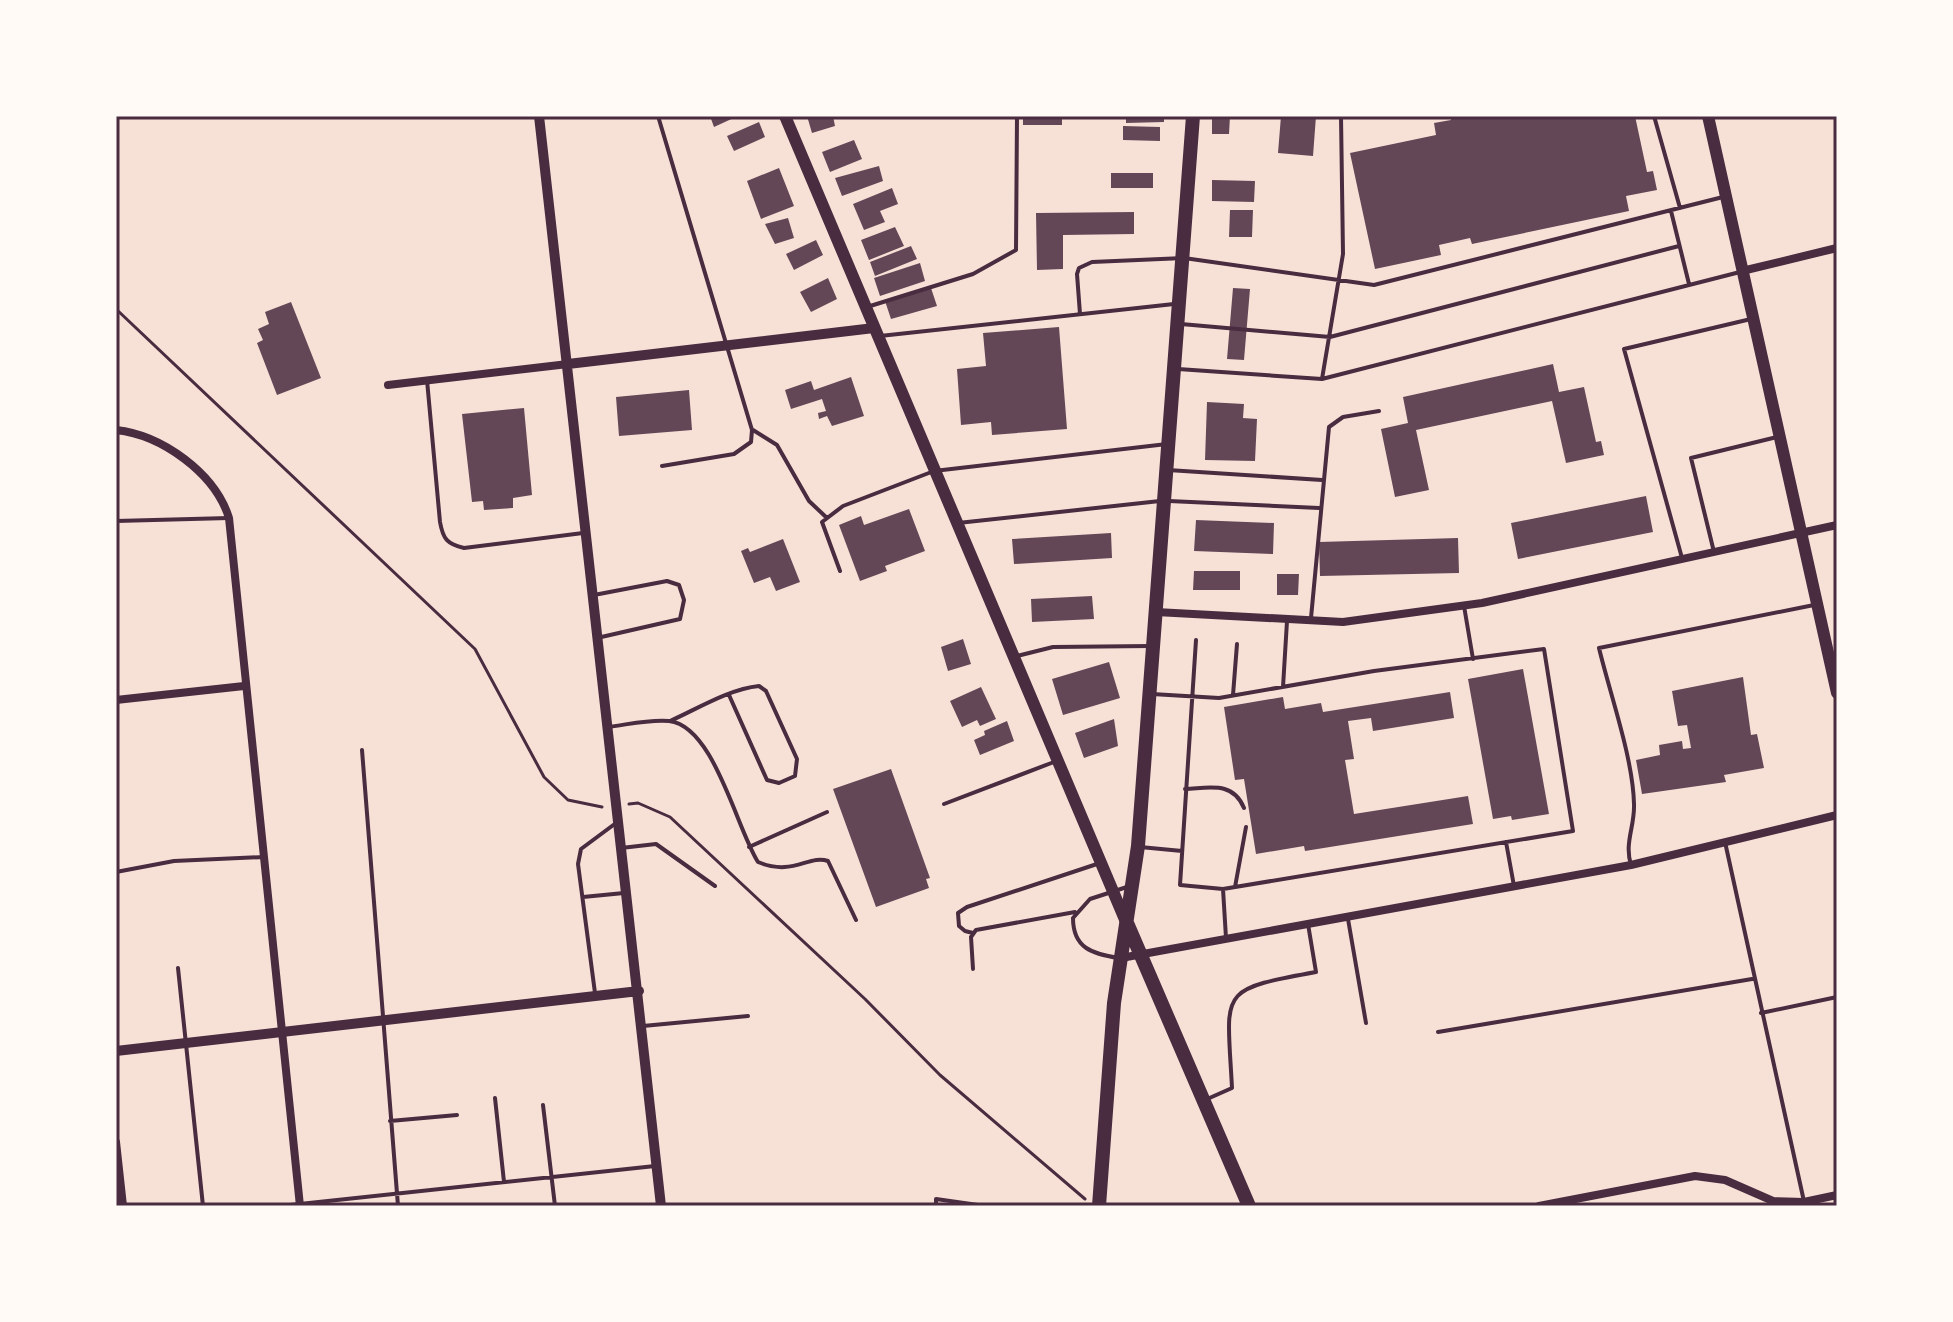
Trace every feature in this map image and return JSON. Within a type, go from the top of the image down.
[{"type":"highway","points":[[1099,1206],[1114,1003],[1138,846],[1193,116]]},
{"type":"highway","points":[[1126,922],[1249,1206]]},
{"type":"main road","points":[[785,116],[1126,922]]},
{"type":"main road","points":[[1708,116],[1837,693]]},
{"type":"street","points":[[539,116],[661,1206]]},
{"type":"street","points":[[1742,271],[1837,248]]},
{"type":"street","points":[[388,385],[729,345],[876,332]]},
{"type":"street","points":[[116,430],[131,431],[173,451],[223,499],[229,518],[300,1205]]},
{"type":"street","points":[[1156,612],[1343,622],[1464,606],[1837,525]]},
{"type":"street","points":[[116,700],[244,686]]},
{"type":"street","points":[[1121,958],[1631,865],[1837,815]]},
{"type":"street","points":[[116,1051],[639,991]]},
{"type":"street","points":[[116,1142],[123,1206]]},
{"type":"street","points":[[1539,1206],[1695,1176],[1725,1180],[1773,1201],[1804,1204],[1837,1195]]},
{"type":"lane","points":[[658,116],[752,430],[751,442],[734,454],[662,466]]},
{"type":"lane","points":[[865,308],[973,274],[1016,250],[1017,116]]},
{"type":"lane","points":[[1322,379],[1343,254],[1341,116]]},
{"type":"lane","points":[[1654,116],[1680,208]]},
{"type":"lane","points":[[1080,314],[1077,274],[1084,264],[1184,258],[1374,285],[1726,196]]},
{"type":"lane","points":[[1671,211],[1689,284]]},
{"type":"lane","points":[[1178,323],[1330,337],[1679,246]]},
{"type":"lane","points":[[1175,369],[1322,379],[1742,271]]},
{"type":"lane","points":[[876,332],[1180,304]]},
{"type":"lane","points":[[1683,559],[1624,349],[1753,319]]},
{"type":"lane","points":[[427,380],[440,522],[443,537],[450,545],[464,548],[586,532]]},
{"type":"lane","points":[[1311,620],[1319,508],[1329,427],[1343,417],[1379,411]]},
{"type":"lane","points":[[752,430],[777,445],[809,501],[827,518]]},
{"type":"lane","points":[[1714,552],[1691,458],[1780,436]]},
{"type":"lane","points":[[840,571],[822,522],[843,506],[934,471],[1169,444]]},
{"type":"lane","points":[[1167,470],[1322,480]]},
{"type":"lane","points":[[956,523],[1165,500],[1319,508]]},
{"type":"lane","points":[[116,521],[229,518]]},
{"type":"lane","points":[[592,595],[667,581],[679,585],[684,600],[680,619],[597,638]]},
{"type":"lane","points":[[1631,865],[1627,851],[1635,807],[1599,648],[1817,604]]},
{"type":"lane","points":[[1464,606],[1473,659]]},
{"type":"lane","points":[[1283,687],[1287,619]]},
{"type":"lane","points":[[1150,694],[1193,696],[1233,695],[1544,649],[1573,831],[1223,889],[1180,885],[1184,789],[1193,696],[1196,640]]},
{"type":"lane","points":[[1233,695],[1237,644]]},
{"type":"lane","points":[[1012,658],[1053,647],[1153,646]]},
{"type":"lane","points":[[606,727],[670,721],[729,695],[759,686],[766,691],[797,759],[795,776],[779,783],[767,780],[729,695]]},
{"type":"lane","points":[[670,721],[692,731],[701,743],[758,862],[775,868],[798,867],[818,858],[828,861],[856,920]]},
{"type":"lane","points":[[362,750],[398,1206]]},
{"type":"lane","points":[[944,804],[1056,761]]},
{"type":"lane","points":[[1184,789],[1227,787],[1240,797],[1244,808]]},
{"type":"lane","points":[[749,847],[827,812]]},
{"type":"lane","points":[[596,996],[578,864],[581,849],[616,823]]},
{"type":"lane","points":[[1235,887],[1246,827]]},
{"type":"lane","points":[[1506,842],[1514,886]]},
{"type":"lane","points":[[1725,842],[1752,979],[1804,1204]]},
{"type":"lane","points":[[619,849],[656,844],[715,886]]},
{"type":"lane","points":[[1138,846],[1182,851]]},
{"type":"lane","points":[[116,872],[174,861],[264,857]]},
{"type":"lane","points":[[1100,863],[967,907],[958,913],[958,919],[965,931],[973,933],[983,926],[1075,912],[1090,899],[1112,889],[1132,885]]},
{"type":"lane","points":[[1223,889],[1226,939]]},
{"type":"lane","points":[[582,897],[624,893]]},
{"type":"lane","points":[[1075,912],[1075,937],[1086,951],[1121,958]]},
{"type":"lane","points":[[1348,916],[1366,1023]]},
{"type":"lane","points":[[1204,1101],[1232,1088],[1231,1007],[1237,992],[1255,983],[1316,972],[1308,924]]},
{"type":"lane","points":[[973,933],[973,969]]},
{"type":"lane","points":[[178,968],[203,1206]]},
{"type":"lane","points":[[1438,1032],[1752,979]]},
{"type":"lane","points":[[1760,1013],[1837,997]]},
{"type":"lane","points":[[640,1027],[748,1016]]},
{"type":"lane","points":[[495,1098],[504,1182]]},
{"type":"lane","points":[[543,1105],[555,1206]]},
{"type":"lane","points":[[390,1121],[457,1115]]},
{"type":"lane","points":[[281,1206],[657,1166]]},
{"type":"lane","points":[[936,1206],[936,1199],[985,1206]]},
{"type":"path","points":[[116,309],[475,649],[544,777],[568,800],[596,807],[638,803],[670,817],[865,999],[940,1075],[1093,1206]]},
{"type":"building","points":[[710,116],[738,116],[714,127]]},
{"type":"building","points":[[807,116],[833,116],[835,126],[812,133]]},
{"type":"building","points":[[1023,116],[1062,116],[1062,125],[1023,125]]},
{"type":"building","points":[[1126,116],[1164,116],[1164,122],[1126,123]]},
{"type":"building","points":[[1212,116],[1230,116],[1229,134],[1212,134]]},
{"type":"building","points":[[1281,116],[1316,116],[1313,156],[1278,153]]},
{"type":"building","points":[[1450,116],[1635,116],[1647,172],[1653,171],[1657,190],[1626,196],[1629,211],[1472,244],[1470,238],[1439,245],[1441,255],[1375,269],[1350,153],[1436,135],[1434,123],[1451,120]]},
{"type":"building","points":[[759,122],[765,137],[734,151],[727,136]]},
{"type":"building","points":[[1123,126],[1160,127],[1160,141],[1123,140]]},
{"type":"building","points":[[854,140],[862,159],[830,172],[822,152]]},
{"type":"building","points":[[879,166],[883,181],[842,196],[835,178]]},
{"type":"building","points":[[779,168],[794,206],[761,219],[747,181]]},
{"type":"building","points":[[1111,173],[1153,173],[1153,188],[1111,188]]},
{"type":"building","points":[[1212,180],[1255,181],[1254,202],[1212,201]]},
{"type":"building","points":[[892,188],[898,204],[880,211],[885,222],[864,230],[853,204]]},
{"type":"building","points":[[1230,210],[1253,210],[1252,237],[1229,237]]},
{"type":"building","points":[[1134,212],[1134,234],[1063,235],[1063,269],[1037,270],[1036,213]]},
{"type":"building","points":[[788,218],[794,238],[775,244],[765,224]]},
{"type":"building","points":[[895,227],[904,246],[869,260],[861,240]]},
{"type":"building","points":[[816,240],[823,255],[794,270],[786,254]]},
{"type":"building","points":[[911,246],[917,259],[875,276],[870,262]]},
{"type":"building","points":[[920,263],[925,281],[880,296],[874,278]]},
{"type":"building","points":[[828,278],[837,299],[811,312],[800,292]]},
{"type":"building","points":[[931,288],[937,306],[891,319],[885,301]]},
{"type":"building","points":[[1233,288],[1250,289],[1244,360],[1227,359]]},
{"type":"building","points":[[291,302],[321,378],[277,395],[257,343],[263,340],[258,329],[269,324],[265,312]]},
{"type":"building","points":[[1059,327],[1067,429],[992,435],[991,422],[961,425],[957,369],[986,366],[983,333]]},
{"type":"building","points":[[1553,364],[1559,392],[1584,387],[1596,442],[1601,441],[1604,455],[1566,463],[1552,401],[1416,430],[1429,490],[1395,497],[1381,429],[1408,423],[1403,397]]},
{"type":"building","points":[[851,377],[864,416],[832,426],[827,416],[819,419],[818,413],[826,411],[822,399],[791,409],[785,390],[811,381],[814,390]]},
{"type":"building","points":[[689,390],[692,430],[619,436],[616,397]]},
{"type":"building","points":[[1207,402],[1244,404],[1243,418],[1257,419],[1255,461],[1205,460]]},
{"type":"building","points":[[524,408],[532,495],[513,498],[513,508],[484,510],[483,501],[472,502],[462,414]]},
{"type":"building","points":[[1646,496],[1653,532],[1518,559],[1511,523]]},
{"type":"building","points":[[909,509],[925,551],[885,566],[887,571],[860,581],[839,525],[861,516],[864,525]]},
{"type":"building","points":[[1196,520],[1274,523],[1273,554],[1194,551]]},
{"type":"building","points":[[1111,533],[1112,558],[1014,564],[1012,539]]},
{"type":"building","points":[[1458,538],[1459,573],[1320,576],[1319,542]]},
{"type":"building","points":[[783,539],[800,582],[776,591],[770,577],[754,583],[741,551],[748,548],[750,552]]},
{"type":"building","points":[[1194,571],[1240,571],[1240,590],[1193,590]]},
{"type":"building","points":[[1277,574],[1299,574],[1298,595],[1277,595]]},
{"type":"building","points":[[1092,596],[1094,619],[1032,622],[1031,599]]},
{"type":"building","points":[[963,639],[971,664],[948,671],[941,647]]},
{"type":"building","points":[[1109,662],[1120,698],[1063,715],[1052,679]]},
{"type":"building","points":[[1523,669],[1549,814],[1512,820],[1511,816],[1493,819],[1468,679]]},
{"type":"building","points":[[1743,677],[1751,735],[1757,734],[1764,768],[1724,775],[1726,782],[1642,794],[1636,760],[1660,755],[1659,745],[1682,741],[1683,749],[1691,748],[1687,725],[1678,726],[1672,691]]},
{"type":"building","points":[[981,687],[996,719],[980,726],[977,720],[962,727],[950,701]]},
{"type":"building","points":[[1450,692],[1454,718],[1373,731],[1371,718],[1348,721],[1354,759],[1345,760],[1354,814],[1468,796],[1473,824],[1305,851],[1304,846],[1256,854],[1244,779],[1235,780],[1224,707],[1283,697],[1285,709],[1321,703],[1323,712]]},
{"type":"building","points":[[1114,719],[1118,746],[1084,758],[1075,733]]},
{"type":"building","points":[[1007,721],[1014,741],[980,755],[974,740],[985,735],[984,731]]},
{"type":"building","points":[[891,769],[930,878],[926,879],[929,888],[876,907],[833,789]]}]
